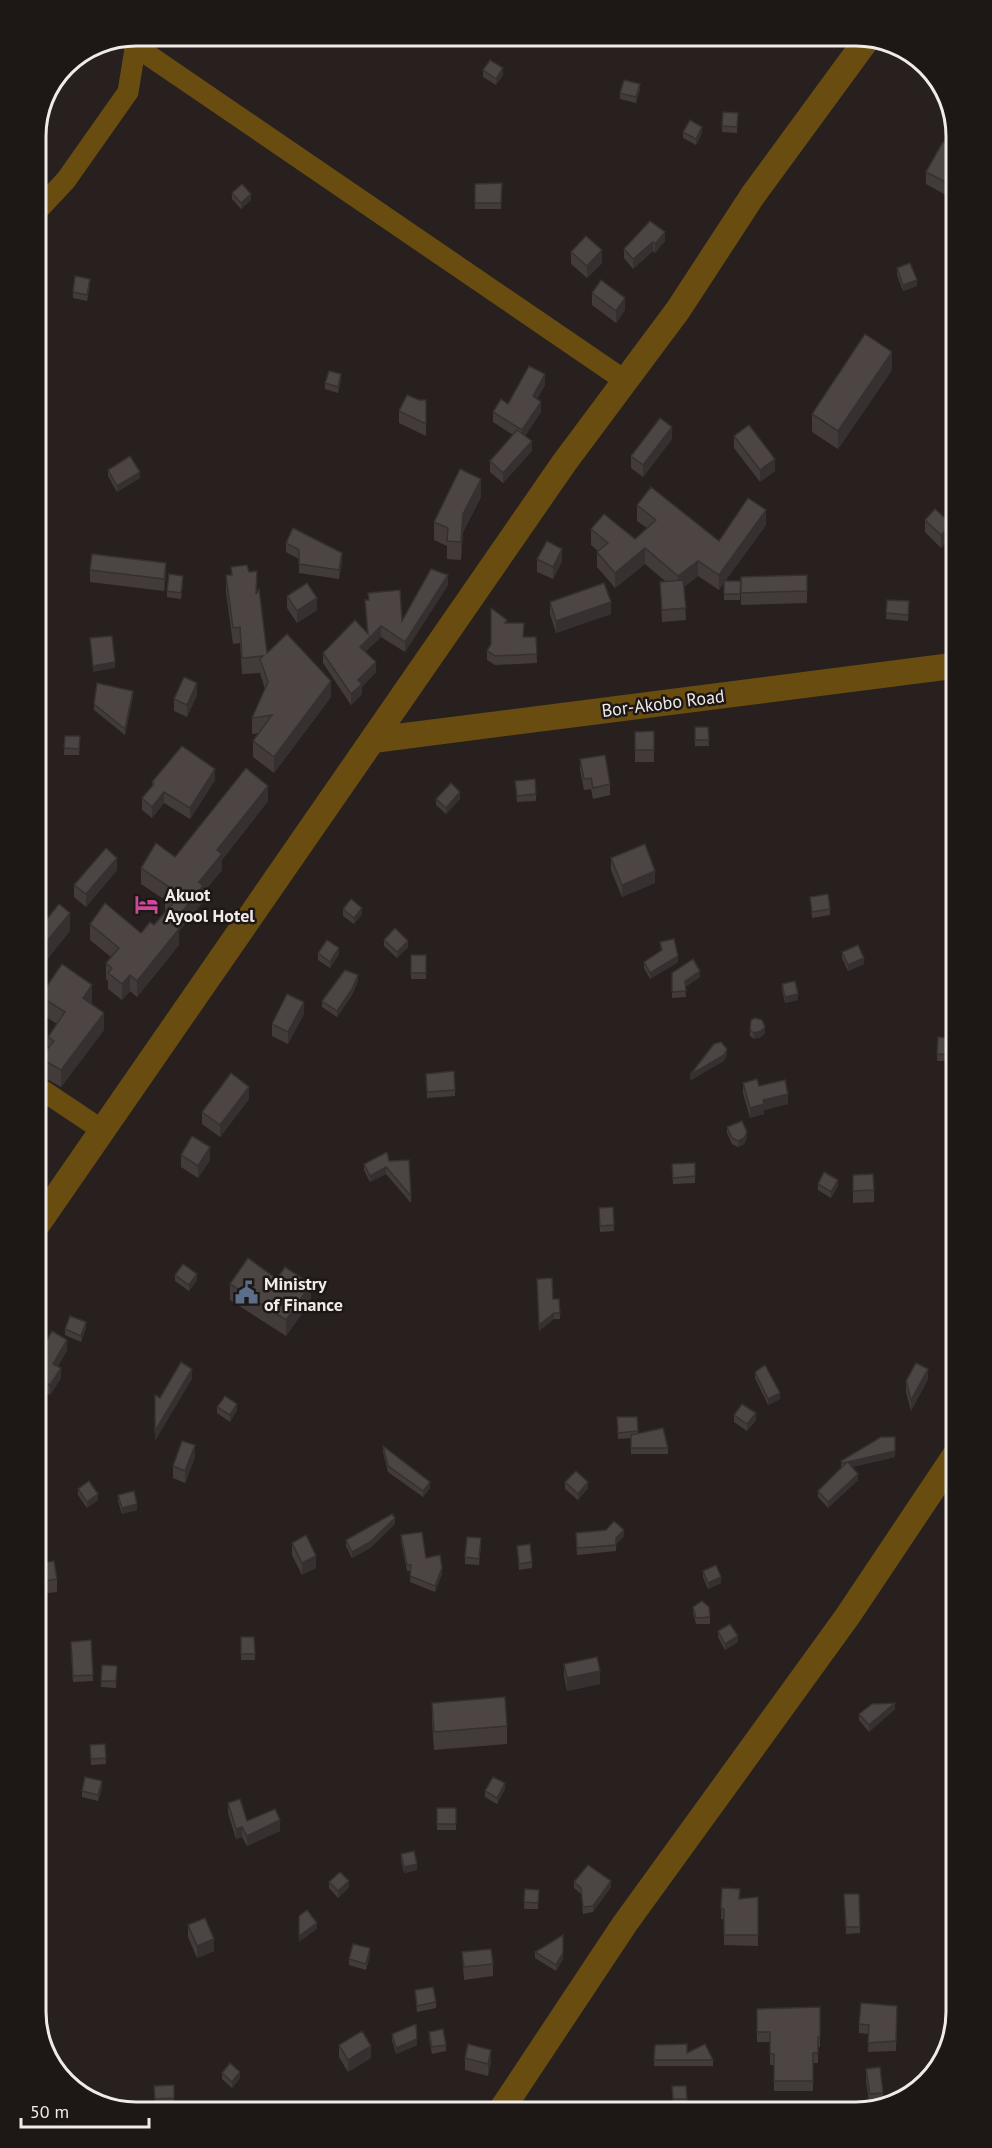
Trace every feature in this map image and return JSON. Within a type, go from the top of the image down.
[{"type":"street","points":[[47,200],[66,180],[128,92],[136,46]]},
{"type":"street","points":[[137,46],[624,380]]},
{"type":"street","points":[[46,1211],[624,380],[678,310],[753,195],[861,47]]},
{"type":"street","name":"Bor-Akobo Road","points":[[374,740],[946,667]]},
{"type":"street","points":[[46,1093],[102,1130]]},
{"type":"street","points":[[507,2102],[624,1925],[847,1617],[946,1468]]},
{"type":"building","points":[[490,60],[503,68],[496,79],[483,70]]},
{"type":"building","points":[[624,80],[640,84],[636,97],[620,93]]},
{"type":"building","points":[[723,112],[738,113],[737,127],[722,126]]},
{"type":"building","points":[[690,120],[702,127],[696,139],[683,132]]},
{"type":"building","points":[[943,142],[946,144],[946,182],[926,172]]},
{"type":"building","points":[[502,183],[501,203],[475,203],[475,184]]},
{"type":"building","points":[[242,184],[251,194],[241,203],[232,193]]},
{"type":"building","points":[[650,221],[665,232],[655,244],[653,242],[633,259],[624,249]]},
{"type":"building","points":[[586,236],[602,250],[587,266],[571,252]]},
{"type":"building","points":[[910,263],[917,280],[903,285],[897,268]]},
{"type":"building","points":[[75,276],[90,279],[87,295],[73,292]]},
{"type":"building","points":[[601,280],[625,298],[616,311],[592,293]]},
{"type":"building","points":[[865,334],[892,352],[838,431],[812,414]]},
{"type":"building","points":[[529,366],[545,374],[533,396],[541,402],[522,430],[493,412],[501,399],[508,404]]},
{"type":"building","points":[[329,371],[341,374],[338,387],[325,383]]},
{"type":"building","points":[[407,395],[426,400],[426,424],[399,411]]},
{"type":"building","points":[[660,418],[672,427],[643,465],[631,456]]},
{"type":"building","points":[[749,425],[775,459],[760,470],[734,436]]},
{"type":"building","points":[[517,430],[532,441],[503,473],[490,461]]},
{"type":"building","points":[[130,456],[140,472],[117,486],[108,470]]},
{"type":"building","points":[[460,469],[481,479],[463,514],[461,542],[447,541],[448,528],[434,522]]},
{"type":"building","points":[[651,487],[719,541],[748,498],[766,510],[719,575],[698,561],[678,576],[645,548],[615,573],[597,552],[608,543],[591,529],[604,514],[635,539],[656,520],[637,505]]},
{"type":"building","points":[[935,509],[946,519],[946,530],[941,535],[925,520]]},
{"type":"building","points":[[293,528],[342,553],[339,570],[299,564],[299,550],[286,543]]},
{"type":"building","points":[[547,541],[562,549],[553,567],[537,559]]},
{"type":"building","points":[[92,554],[166,563],[164,579],[90,570]]},
{"type":"building","points":[[247,565],[249,572],[257,571],[256,594],[259,589],[267,653],[287,634],[331,681],[274,757],[253,741],[272,715],[252,718],[268,682],[260,659],[263,656],[242,658],[240,627],[233,628],[226,575],[232,575],[231,567]]},
{"type":"building","points":[[431,569],[448,575],[405,642],[381,626],[360,647],[376,662],[358,680],[362,684],[351,694],[323,653],[355,620],[368,634],[365,600],[369,600],[368,593],[400,590],[402,621]]},
{"type":"building","points":[[169,574],[183,576],[181,593],[167,591]]},
{"type":"building","points":[[807,575],[807,591],[741,593],[741,577]]},
{"type":"building","points":[[683,580],[686,608],[662,610],[660,582]]},
{"type":"building","points":[[724,581],[741,581],[740,594],[724,594]]},
{"type":"building","points":[[307,583],[317,598],[297,611],[287,596]]},
{"type":"building","points":[[604,583],[611,602],[556,621],[550,602]]},
{"type":"building","points":[[887,600],[909,601],[908,615],[886,613]]},
{"type":"building","points":[[491,608],[507,620],[505,623],[524,623],[523,637],[536,637],[537,654],[495,656],[487,651],[491,644]]},
{"type":"building","points":[[112,636],[115,662],[93,666],[90,638]]},
{"type":"building","points":[[184,677],[197,683],[187,705],[174,699]]},
{"type":"building","points":[[97,683],[133,691],[125,729],[94,704]]},
{"type":"building","points":[[695,727],[708,727],[709,740],[695,740]]},
{"type":"building","points":[[654,731],[654,750],[635,750],[635,732]]},
{"type":"building","points":[[65,736],[80,736],[79,749],[64,748]]},
{"type":"building","points":[[182,746],[215,769],[190,808],[164,792],[152,807],[142,798],[154,784],[152,782]]},
{"type":"building","points":[[605,755],[610,784],[593,788],[591,778],[584,779],[580,759]]},
{"type":"building","points":[[246,768],[268,786],[217,850],[222,854],[199,882],[203,886],[172,924],[179,929],[137,981],[130,975],[122,984],[108,973],[112,968],[106,963],[119,948],[90,924],[105,903],[141,933],[150,922],[154,925],[172,904],[165,898],[172,889],[141,868],[156,843],[175,857]]},
{"type":"building","points":[[535,779],[536,794],[517,796],[515,781]]},
{"type":"building","points":[[451,783],[460,792],[446,808],[436,799]]},
{"type":"building","points":[[645,844],[655,871],[622,885],[611,858]]},
{"type":"building","points":[[106,848],[117,858],[86,894],[74,885]]},
{"type":"building","points":[[828,894],[830,909],[812,912],[810,897]]},
{"type":"building","points":[[351,899],[362,908],[354,918],[343,909]]},
{"type":"building","points":[[59,904],[70,913],[47,942],[47,919]]},
{"type":"building","points":[[395,928],[408,941],[397,952],[384,940]]},
{"type":"building","points":[[674,939],[678,956],[650,973],[644,962],[662,950],[660,942]]},
{"type":"building","points":[[327,940],[339,948],[330,962],[318,953]]},
{"type":"building","points":[[858,945],[864,958],[848,965],[842,952]]},
{"type":"building","points":[[411,955],[426,955],[426,973],[411,973]]},
{"type":"building","points":[[693,959],[700,971],[685,981],[686,991],[672,992],[672,973]]},
{"type":"building","points":[[62,964],[92,985],[83,998],[104,1013],[61,1070],[47,1062],[47,1050],[54,1041],[48,1037],[65,1012],[47,1000],[47,986]]},
{"type":"building","points":[[345,970],[358,975],[352,989],[337,1011],[322,1001]]},
{"type":"building","points":[[795,981],[798,994],[785,997],[782,984]]},
{"type":"building","points":[[287,994],[304,1002],[288,1032],[272,1024]]},
{"type":"building","points":[[755,1018],[762,1020],[765,1027],[754,1033],[750,1030],[751,1020]]},
{"type":"building","points":[[938,1037],[946,1038],[946,1055],[937,1054]]},
{"type":"building","points":[[721,1042],[727,1049],[724,1055],[690,1075],[714,1044]]},
{"type":"building","points":[[454,1071],[455,1090],[427,1092],[426,1074]]},
{"type":"building","points":[[231,1073],[249,1087],[220,1125],[202,1112]]},
{"type":"building","points":[[757,1079],[759,1086],[785,1080],[788,1094],[763,1100],[764,1104],[750,1108],[743,1083]]},
{"type":"building","points":[[742,1121],[747,1132],[744,1138],[738,1141],[732,1138],[727,1127]]},
{"type":"building","points":[[192,1136],[210,1147],[198,1166],[181,1155]]},
{"type":"building","points":[[387,1152],[389,1161],[409,1160],[411,1196],[386,1167],[370,1176],[364,1164]]},
{"type":"building","points":[[695,1163],[695,1176],[673,1178],[672,1164]]},
{"type":"building","points":[[824,1172],[838,1180],[831,1192],[818,1184]]},
{"type":"building","points":[[873,1174],[874,1190],[853,1191],[853,1175]]},
{"type":"building","points":[[613,1207],[614,1225],[600,1226],[599,1208]]},
{"type":"building","points":[[248,1258],[277,1279],[285,1267],[311,1284],[286,1320],[230,1284]]},
{"type":"building","points":[[183,1264],[197,1274],[189,1285],[175,1275]]},
{"type":"building","points":[[552,1278],[553,1299],[559,1299],[560,1313],[554,1313],[539,1325],[537,1279]]},
{"type":"building","points":[[70,1316],[86,1322],[81,1336],[65,1329]]},
{"type":"building","points":[[52,1331],[67,1340],[53,1364],[61,1368],[50,1385],[46,1383],[46,1341]]},
{"type":"building","points":[[181,1362],[192,1369],[155,1431],[155,1395],[160,1398]]},
{"type":"building","points":[[916,1363],[928,1369],[911,1400],[906,1381]]},
{"type":"building","points":[[765,1365],[780,1393],[768,1399],[755,1372]]},
{"type":"building","points":[[225,1396],[237,1404],[230,1415],[217,1407]]},
{"type":"building","points":[[742,1404],[756,1413],[747,1424],[734,1415]]},
{"type":"building","points":[[617,1417],[637,1417],[638,1431],[618,1433]]},
{"type":"building","points":[[663,1428],[668,1448],[631,1448],[631,1435]]},
{"type":"building","points":[[881,1437],[895,1437],[895,1451],[848,1462],[858,1474],[828,1502],[818,1491],[847,1462],[842,1463],[841,1461]]},
{"type":"building","points":[[182,1441],[195,1445],[185,1471],[173,1466]]},
{"type":"building","points":[[383,1446],[430,1482],[423,1491],[388,1466]]},
{"type":"building","points":[[576,1471],[588,1482],[578,1494],[565,1482]]},
{"type":"building","points":[[89,1481],[98,1494],[87,1502],[78,1489]]},
{"type":"building","points":[[134,1491],[137,1504],[122,1508],[118,1495]]},
{"type":"building","points":[[392,1514],[395,1518],[370,1542],[352,1552],[346,1540]]},
{"type":"building","points":[[614,1521],[624,1530],[616,1538],[616,1545],[577,1548],[576,1533],[606,1530]]},
{"type":"building","points":[[422,1532],[426,1558],[440,1555],[442,1568],[435,1586],[410,1576],[411,1565],[407,1565],[401,1535]]},
{"type":"building","points":[[306,1535],[316,1556],[302,1563],[292,1543]]},
{"type":"building","points":[[467,1537],[481,1538],[479,1559],[465,1557]]},
{"type":"building","points":[[530,1544],[532,1562],[519,1564],[517,1546]]},
{"type":"building","points":[[54,1561],[57,1579],[46,1581],[46,1562]]},
{"type":"building","points":[[716,1565],[721,1577],[708,1583],[703,1571]]},
{"type":"building","points":[[702,1601],[709,1607],[710,1617],[696,1618],[693,1607]]},
{"type":"building","points":[[730,1624],[738,1636],[725,1644],[718,1631]]},
{"type":"building","points":[[241,1637],[254,1637],[255,1654],[241,1654]]},
{"type":"building","points":[[91,1640],[93,1675],[73,1676],[71,1642]]},
{"type":"building","points":[[597,1657],[600,1671],[567,1678],[564,1664]]},
{"type":"building","points":[[102,1665],[117,1666],[116,1681],[101,1681]]},
{"type":"building","points":[[505,1697],[507,1726],[434,1732],[432,1703]]},
{"type":"building","points":[[895,1703],[869,1725],[859,1714],[872,1704]]},
{"type":"building","points":[[105,1744],[106,1758],[91,1759],[90,1745]]},
{"type":"building","points":[[85,1777],[102,1781],[98,1795],[82,1791]]},
{"type":"building","points":[[493,1777],[505,1783],[497,1798],[485,1791]]},
{"type":"building","points":[[240,1799],[247,1821],[275,1809],[280,1820],[247,1836],[242,1827],[236,1829],[228,1803]]},
{"type":"building","points":[[437,1808],[456,1808],[456,1824],[437,1824]]},
{"type":"building","points":[[414,1851],[417,1864],[404,1867],[401,1854]]},
{"type":"building","points":[[588,1865],[611,1881],[593,1906],[583,1907],[581,1888],[574,1882]]},
{"type":"building","points":[[340,1872],[349,1881],[338,1891],[329,1882]]},
{"type":"building","points":[[722,1888],[740,1889],[739,1899],[758,1897],[758,1935],[724,1935],[724,1909],[721,1908]]},
{"type":"building","points":[[525,1889],[539,1890],[538,1903],[524,1902]]},
{"type":"building","points":[[844,1894],[859,1894],[860,1927],[846,1927]]},
{"type":"building","points":[[307,1910],[317,1923],[299,1936],[299,1916]]},
{"type":"building","points":[[205,1918],[214,1939],[197,1946],[188,1925]]},
{"type":"building","points":[[563,1935],[563,1953],[556,1965],[535,1952]]},
{"type":"building","points":[[353,1944],[370,1948],[366,1964],[349,1959]]},
{"type":"building","points":[[491,1949],[493,1964],[464,1967],[462,1952]]},
{"type":"building","points":[[433,1987],[436,2002],[417,2006],[415,1990]]},
{"type":"building","points":[[861,2003],[897,2006],[896,2041],[868,2043],[869,2025],[859,2024]]},
{"type":"building","points":[[820,2007],[820,2037],[818,2037],[818,2053],[813,2053],[813,2081],[774,2081],[774,2054],[770,2054],[770,2032],[757,2032],[757,2009]]},
{"type":"building","points":[[416,2024],[417,2039],[396,2048],[392,2034]]},
{"type":"building","points":[[443,2029],[446,2045],[432,2047],[429,2032]]},
{"type":"building","points":[[362,2031],[371,2046],[348,2060],[339,2045]]},
{"type":"building","points":[[468,2044],[491,2050],[488,2064],[465,2058]]},
{"type":"building","points":[[687,2044],[687,2053],[705,2044],[713,2060],[654,2060],[655,2045]]},
{"type":"building","points":[[230,2063],[240,2072],[232,2082],[222,2073]]},
{"type":"building","points":[[880,2067],[883,2093],[870,2094],[866,2069]]},
{"type":"building","points":[[174,2085],[174,2098],[155,2099],[154,2086]]},
{"type":"building","points":[[672,2086],[686,2086],[687,2099],[673,2099]]},
{"type":"place","name":"Akuot Ayool Hotel","points":[[147,904]]},
{"type":"place","name":"Ministry of Finance","points":[[246,1293]]}]
